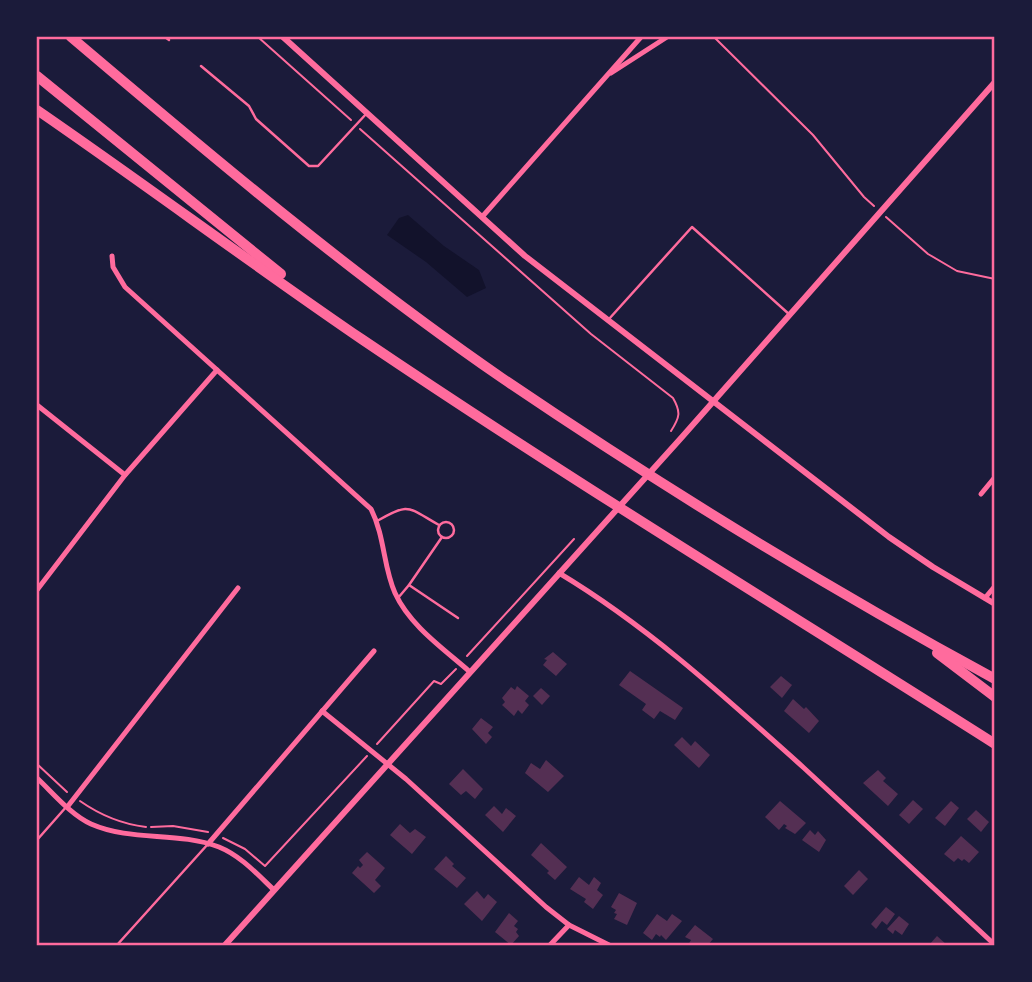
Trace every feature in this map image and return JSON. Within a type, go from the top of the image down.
[{"type":"highway","points":[[71,37],[181,130],[326,246],[502,377],[746,535],[995,679]]},
{"type":"highway","points":[[37,76],[362,339]]},
{"type":"highway","points":[[37,112],[362,339],[505,434],[995,744]]},
{"type":"highway","points":[[909,631],[995,697]]},
{"type":"street","points":[[482,217],[641,37]]},
{"type":"street","points":[[605,77],[667,37]]},
{"type":"street","points":[[288,38],[525,256],[889,537],[995,604]]},
{"type":"street","points":[[225,945],[682,437],[995,82]]},
{"type":"street","points":[[112,256],[113,267],[125,287],[370,509],[382,535],[394,591],[398,598],[415,623],[470,672]]},
{"type":"street","points":[[37,590],[125,475],[217,370]]},
{"type":"street","points":[[37,405],[125,475]]},
{"type":"street","points":[[981,494],[995,477]]},
{"type":"street","points":[[559,573],[633,621],[669,650],[769,737],[995,945]]},
{"type":"street","points":[[985,598],[995,586]]},
{"type":"street","points":[[68,806],[238,588]]},
{"type":"street","points":[[208,844],[374,651]]},
{"type":"street","points":[[322,711],[388,764],[546,907],[569,925],[609,945]]},
{"type":"street","points":[[37,778],[89,823],[114,831],[184,839],[220,848],[243,861],[274,890]]},
{"type":"street","points":[[550,945],[569,925]]},
{"type":"lane","points":[[201,66],[249,106],[256,119],[309,166],[318,166],[367,113]]},
{"type":"lane","points":[[609,320],[692,227],[790,315]]},
{"type":"lane","points":[[377,521],[399,508],[407,507],[439,525]]},
{"type":"lane","points":[[446,521],[452,523],[452,536],[442,537],[437,530],[439,525],[446,521]]},
{"type":"lane","points":[[398,598],[442,537]]},
{"type":"lane","points":[[409,585],[458,618]]},
{"type":"lane","points":[[37,838],[68,806]]},
{"type":"lane","points":[[117,945],[208,844]]},
{"type":"path","points":[[258,37],[591,334],[673,398],[680,410],[679,419],[671,431]]},
{"type":"path","points":[[714,37],[813,135],[873,205]]},
{"type":"path","points":[[883,214],[928,254],[957,271],[995,279]]},
{"type":"path","points":[[37,764],[75,797],[100,814],[117,821],[153,827],[189,828],[215,835],[245,849],[265,866],[434,681],[441,684],[574,539]]},
{"type":"shaded area","points":[[408,215],[444,246],[479,270],[486,288],[467,297],[426,262],[387,235],[399,218]]},
{"type":"building","points":[[553,652],[567,664],[556,676],[543,665],[547,660],[544,659]]},
{"type":"building","points":[[630,671],[683,708],[675,720],[660,711],[654,719],[642,710],[646,704],[619,685]]},
{"type":"building","points":[[781,676],[792,685],[782,698],[770,687]]},
{"type":"building","points":[[517,686],[529,696],[525,701],[529,705],[522,714],[518,710],[514,716],[502,705],[505,702],[502,698],[511,687],[515,690]]},
{"type":"building","points":[[541,688],[550,696],[542,705],[533,696]]},
{"type":"building","points":[[793,699],[804,709],[806,707],[819,721],[809,733],[784,711]]},
{"type":"building","points":[[481,718],[493,727],[488,733],[492,737],[486,744],[472,729]]},
{"type":"building","points":[[682,737],[691,746],[695,741],[710,755],[699,768],[674,745]]},
{"type":"building","points":[[546,760],[564,776],[548,792],[525,773],[531,763],[540,769]]},
{"type":"building","points":[[463,769],[483,789],[475,799],[466,791],[461,795],[449,784]]},
{"type":"building","points":[[878,770],[886,778],[883,781],[898,794],[888,806],[863,783]]},
{"type":"building","points":[[913,800],[923,809],[909,824],[899,815]]},
{"type":"building","points":[[780,801],[806,823],[795,834],[785,828],[787,826],[784,824],[779,830],[765,817]]},
{"type":"building","points":[[951,801],[959,808],[945,826],[935,818]]},
{"type":"building","points":[[494,806],[502,814],[506,808],[516,816],[503,832],[485,815]]},
{"type":"building","points":[[976,810],[989,822],[981,832],[967,819]]},
{"type":"building","points":[[400,824],[410,833],[415,829],[426,837],[412,854],[390,835]]},
{"type":"building","points":[[810,830],[815,835],[818,831],[826,840],[819,852],[802,840]]},
{"type":"building","points":[[961,836],[979,852],[969,863],[958,858],[954,862],[944,854]]},
{"type":"building","points":[[541,843],[567,867],[555,880],[531,855]]},
{"type":"building","points":[[367,852],[385,868],[375,880],[381,886],[374,893],[352,873],[358,866],[360,868],[363,865],[359,860]]},
{"type":"building","points":[[446,856],[454,864],[452,866],[466,878],[457,888],[434,869]]},
{"type":"building","points":[[859,870],[868,879],[853,895],[844,886]]},
{"type":"building","points":[[579,877],[589,885],[594,877],[601,883],[597,890],[603,895],[593,909],[584,902],[586,899],[570,889]]},
{"type":"building","points":[[477,891],[484,899],[488,894],[497,902],[482,921],[464,904]]},
{"type":"building","points":[[619,893],[637,903],[627,925],[614,919],[616,910],[611,907]]},
{"type":"building","points":[[886,907],[895,914],[887,925],[882,921],[876,929],[871,924]]},
{"type":"building","points":[[509,913],[518,921],[514,926],[518,929],[516,932],[519,936],[511,945],[495,932]]},
{"type":"building","points":[[657,914],[667,921],[672,914],[682,921],[666,940],[656,934],[652,940],[643,933]]},
{"type":"building","points":[[899,916],[909,924],[902,935],[895,930],[893,934],[887,929]]},
{"type":"building","points":[[695,925],[713,939],[708,945],[688,945],[691,940],[685,937]]},
{"type":"building","points":[[937,936],[947,945],[929,945]]}]
